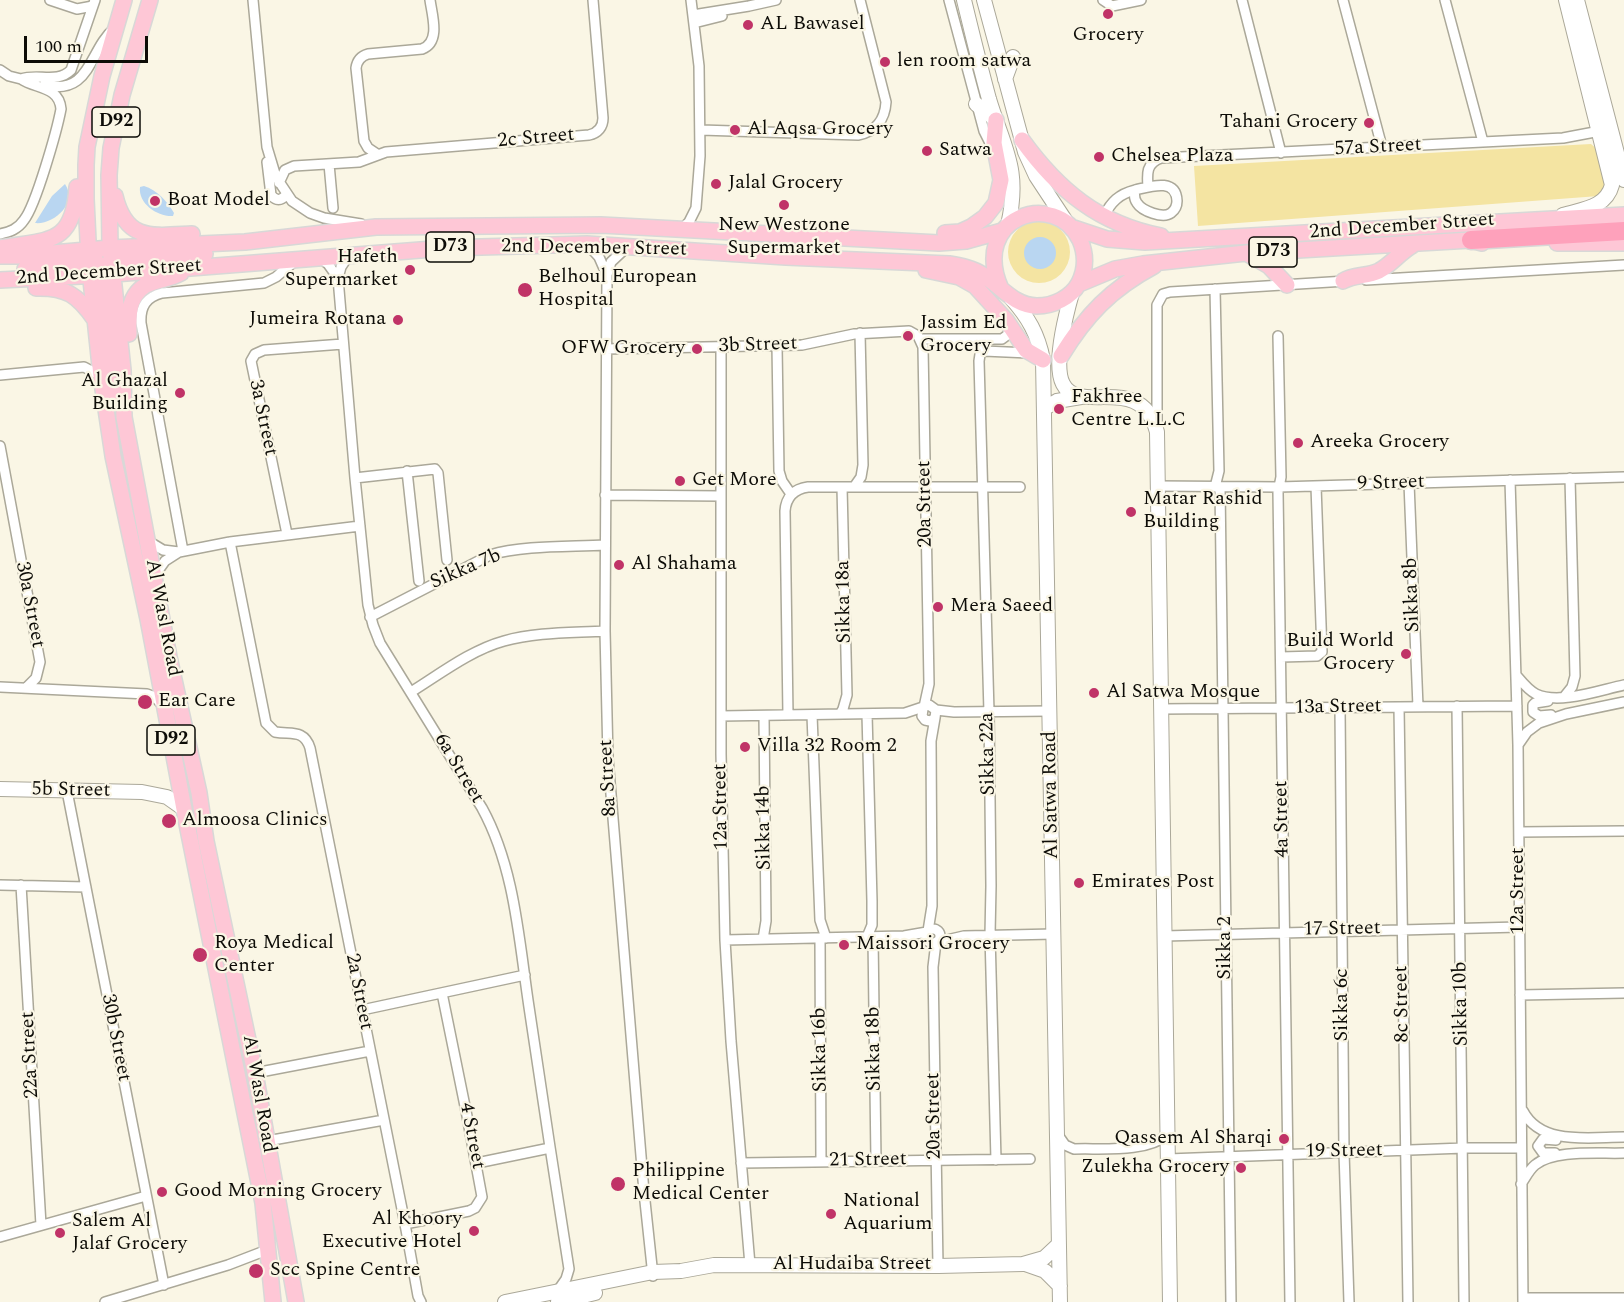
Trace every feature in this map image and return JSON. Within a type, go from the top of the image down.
[{"type":"highway","points":[[1471,240],[1624,231]]},
{"type":"main road","name":"D92","points":[[100,262],[85,182],[87,147],[124,0]]},
{"type":"main road","name":"D92","points":[[100,262],[111,148],[122,95],[150,0]]},
{"type":"main road","points":[[963,0],[1012,170],[1014,193],[1004,228],[996,241],[993,266],[1006,293],[1022,304],[1034,306],[1054,303],[1075,288]]},
{"type":"main road","points":[[984,0],[1022,140],[1036,176],[1070,224],[1083,247],[1084,270],[1075,288],[1063,331],[1061,356],[1062,383],[1069,391],[1083,396]]},
{"type":"main road","points":[[1552,218],[1598,205],[1610,194],[1612,185],[1566,0]]},
{"type":"main road","points":[[1577,0],[1624,180]]},
{"type":"main road","points":[[1005,79],[1013,57]]},
{"type":"main road","points":[[976,104],[996,120]]},
{"type":"main road","points":[[0,248],[41,243],[51,239],[65,228],[75,210],[80,140],[84,130],[93,120]]},
{"type":"main road","points":[[908,240],[934,233],[960,232],[985,217],[996,202],[1001,173],[994,143],[996,120]]},
{"type":"main road","points":[[1022,140],[1042,167],[1062,188],[1085,206],[1110,219],[1150,234],[1178,240]]},
{"type":"main road","points":[[109,175],[119,212],[135,230],[151,236],[214,234],[245,242]]},
{"type":"main road","points":[[1004,228],[1021,217],[1036,214],[1051,215],[1070,224]]},
{"type":"main road","name":"2nd December Street","points":[[1070,224],[1095,236],[1120,242],[1624,215]]},
{"type":"main road","name":"2nd December Street","points":[[0,280],[100,262],[376,227],[590,225],[939,243],[966,241],[1004,228]]},
{"type":"main road","points":[[412,250],[416,241],[437,238],[440,226]]},
{"type":"main road","points":[[451,248],[455,236],[478,234],[483,231],[484,227]]},
{"type":"main road","name":"2nd December Street","points":[[1075,288],[1115,269],[1246,253],[1471,240],[1498,245],[1624,243]]},
{"type":"main road","points":[[0,272],[218,252],[245,242]]},
{"type":"main road","points":[[1343,281],[1379,271],[1402,251],[1420,243]]},
{"type":"main road","name":"2nd December Street","points":[[0,256],[188,267],[412,250],[586,244],[960,266],[982,274],[1006,293]]},
{"type":"main road","points":[[1246,253],[1269,266],[1287,285]]},
{"type":"main road","name":"Al Wasl Road","points":[[100,262],[95,320],[113,456],[148,619],[265,1215],[267,1250],[284,1300]]},
{"type":"main road","name":"Al Wasl Road","points":[[100,262],[123,370],[124,417],[169,657],[199,793],[206,841],[255,1073],[267,1141],[284,1300]]},
{"type":"main road","points":[[894,262],[964,279],[975,286],[1014,330],[1029,352],[1044,360]]},
{"type":"main road","points":[[1061,356],[1084,320],[1103,300],[1133,278],[1163,262]]},
{"type":"main road","points":[[124,417],[129,403],[131,383],[128,319],[133,298],[147,285],[172,278],[188,267]]},
{"type":"main road","points":[[0,289],[45,287],[60,289],[80,300],[95,320]]},
{"type":"main road","name":"Al Satwa Road","points":[[1006,293],[1034,328],[1044,360],[1060,1302]]},
{"type":"main road","points":[[1046,408],[1057,401],[1083,396],[1131,399],[1149,412],[1157,432],[1170,1302]]},
{"type":"main road","points":[[179,785],[190,794],[195,817],[206,841]]},
{"type":"main road","name":"5b Street","points":[[142,792],[179,785]]},
{"type":"main road","name":"5b Street","points":[[0,789],[142,792],[167,797],[184,809]]},
{"type":"main road","points":[[265,1215],[271,1228],[284,1300]]},
{"type":"main road","name":"Al Hudaiba Street","points":[[558,1297],[584,1286],[714,1265],[1023,1264],[1044,1258],[1059,1244]]},
{"type":"main road","name":"Al Hudaiba Street","points":[[1023,1264],[1042,1269],[1060,1286]]},
{"type":"main road","name":"Al Hudaiba Street","points":[[505,1302],[558,1297],[653,1275]]},
{"type":"street","points":[[50,0],[77,9],[94,3]]},
{"type":"street","points":[[252,0],[270,195],[276,200],[286,195]]},
{"type":"street","points":[[377,154],[368,148],[364,141],[357,62],[362,56],[368,54],[422,49],[428,46],[434,35],[430,0]]},
{"type":"street","name":"2c Street","points":[[279,183],[282,173],[291,166],[359,162],[377,154],[589,135],[597,132],[602,126],[603,118],[593,0]]},
{"type":"street","points":[[691,0],[699,66],[701,130],[697,204],[700,219],[709,231]]},
{"type":"street","points":[[694,19],[776,0]]},
{"type":"street","points":[[701,130],[858,135],[876,127],[884,114],[886,102],[860,0]]},
{"type":"street","points":[[949,0],[976,104],[986,136],[996,153]]},
{"type":"street","points":[[1103,0],[1112,6],[1141,0]]},
{"type":"street","points":[[1242,0],[1281,153]]},
{"type":"street","points":[[1344,0],[1382,147]]},
{"type":"street","points":[[1446,0],[1483,142]]},
{"type":"street","points":[[21,79],[56,78],[68,73],[73,66],[94,3]]},
{"type":"street","points":[[0,70],[9,76],[56,87],[73,83],[87,72],[101,42],[116,27]]},
{"type":"street","points":[[0,234],[15,229],[26,217],[44,167],[60,109],[59,100],[52,92],[21,79]]},
{"type":"street","name":"57a Street","points":[[1150,187],[1148,170],[1154,161],[1161,158],[1601,135]]},
{"type":"street","points":[[267,147],[273,171],[279,183],[286,195],[297,206],[317,216],[376,227]]},
{"type":"street","points":[[329,164],[333,208]]},
{"type":"street","points":[[1110,219],[1120,196],[1135,190],[1150,187],[1167,185],[1175,192],[1176,206],[1171,213],[1162,215],[1142,208],[1136,202],[1135,190]]},
{"type":"street","points":[[682,229],[692,218],[697,204]]},
{"type":"street","points":[[586,244],[599,257],[607,276]]},
{"type":"street","points":[[607,276],[614,257],[628,247]]},
{"type":"street","name":"6a Street","points":[[349,255],[340,267],[338,278],[355,478],[370,617],[380,643],[482,808],[496,835],[510,888],[525,975],[569,1269]]},
{"type":"street","points":[[319,257],[328,264],[338,278]]},
{"type":"street","points":[[181,551],[178,520],[141,322],[143,305],[149,299],[162,293],[267,282],[298,259]]},
{"type":"street","points":[[1157,432],[1157,305],[1160,297],[1170,292],[1624,265]]},
{"type":"street","name":"8a Street","points":[[607,276],[606,719],[611,808],[653,1275]]},
{"type":"street","name":"Sikka 2","points":[[1215,289],[1231,1302]]},
{"type":"street","points":[[921,339],[981,344],[1004,338],[1014,330]]},
{"type":"street","name":"3b Street","points":[[606,350],[811,344],[860,333],[909,331],[921,339]]},
{"type":"street","points":[[854,487],[861,477],[864,465],[860,333]]},
{"type":"street","name":"4a Street","points":[[1278,336],[1286,1154],[1290,1302]]},
{"type":"street","name":"20a Street","points":[[921,339],[923,347],[929,684],[924,714],[931,741]]},
{"type":"street","name":"3a Street","points":[[287,534],[251,361],[260,351],[343,344]]},
{"type":"street","points":[[981,344],[984,351],[1029,352]]},
{"type":"street","name":"Sikka 22a","points":[[981,344],[979,361],[989,712],[990,935],[996,1160]]},
{"type":"street","points":[[777,346],[779,471],[782,481],[791,494]]},
{"type":"street","name":"12a Street","points":[[721,348],[721,716],[725,940],[750,1265]]},
{"type":"street","points":[[0,375],[84,367],[96,371],[101,376]]},
{"type":"street","name":"30a Street","points":[[0,447],[40,662],[36,678],[29,688]]},
{"type":"street","points":[[355,478],[433,468],[438,473],[447,560]]},
{"type":"street","points":[[407,471],[419,581]]},
{"type":"street","name":"9 Street","points":[[1158,486],[1279,487],[1624,477]]},
{"type":"street","points":[[1570,478],[1575,676],[1569,696],[1557,702],[1538,701],[1532,709],[1535,715],[1539,716],[1566,714],[1624,702]]},
{"type":"street","name":"12a Street","points":[[1510,480],[1518,745],[1523,1300]]},
{"type":"street","name":"Sikka 8b","points":[[1409,483],[1418,707]]},
{"type":"street","points":[[1281,657],[1317,656],[1322,651],[1317,486]]},
{"type":"street","points":[[788,715],[785,511],[786,502],[791,494],[808,487],[1020,487]]},
{"type":"street","name":"Sikka 18a","points":[[840,714],[847,695],[842,487]]},
{"type":"street","points":[[605,495],[721,496]]},
{"type":"street","points":[[148,541],[163,550],[181,551],[287,534],[360,526]]},
{"type":"street","name":"2a Street","points":[[230,542],[266,723],[275,732],[299,733],[308,741],[310,748],[405,1224],[418,1300]]},
{"type":"street","name":"Sikka 7b","points":[[370,617],[490,555],[548,548],[605,545]]},
{"type":"street","points":[[155,575],[165,561],[181,551]]},
{"type":"street","points":[[411,692],[483,649],[503,641],[605,630]]},
{"type":"street","points":[[1516,674],[1534,693],[1548,697],[1569,696],[1622,684]]},
{"type":"street","name":"20a Street","points":[[929,684],[936,713],[931,741],[938,1266]]},
{"type":"street","points":[[0,687],[147,694],[155,697],[165,708]]},
{"type":"street","points":[[924,714],[929,705],[936,713]]},
{"type":"street","name":"Sikka 10b","points":[[1457,706],[1464,1148],[1464,1302]]},
{"type":"street","name":"13a Street","points":[[1160,709],[1516,706]]},
{"type":"street","name":"8c Street","points":[[1399,707],[1408,1302]]},
{"type":"street","name":"Sikka 6c","points":[[1340,708],[1344,1152],[1349,1302]]},
{"type":"street","points":[[721,716],[905,713],[924,714],[930,721],[936,713],[1050,711]]},
{"type":"street","name":"Sikka 18b","points":[[867,714],[876,1161]]},
{"type":"street","points":[[1518,745],[1527,732],[1535,726],[1566,714]]},
{"type":"street","name":"Sikka 16b","points":[[812,715],[820,920],[823,938],[821,1162]]},
{"type":"street","name":"Sikka 14b","points":[[763,939],[766,921],[764,716]]},
{"type":"street","name":"30b Street","points":[[67,791],[164,1285]]},
{"type":"street","points":[[1519,832],[1624,831]]},
{"type":"street","points":[[0,885],[86,887]]},
{"type":"street","name":"22a Street","points":[[21,885],[41,1225]]},
{"type":"street","name":"17 Street","points":[[1164,936],[1520,927]]},
{"type":"street","points":[[725,940],[1054,934]]},
{"type":"street","points":[[362,1010],[525,975]]},
{"type":"street","name":"4 Street","points":[[405,1224],[475,1208],[482,1197],[441,993]]},
{"type":"street","points":[[1520,995],[1624,993]]},
{"type":"street","points":[[255,1073],[370,1051]]},
{"type":"street","points":[[1521,1108],[1530,1123],[1541,1131],[1576,1137],[1624,1137]]},
{"type":"street","points":[[267,1141],[384,1120]]},
{"type":"street","points":[[1057,1133],[1065,1145],[1074,1149],[1144,1146],[1156,1143],[1167,1135]]},
{"type":"street","points":[[1575,1154],[1543,1153],[1538,1146],[1543,1139],[1567,1141],[1576,1137]]},
{"type":"street","points":[[477,1163],[550,1148]]},
{"type":"street","name":"19 Street","points":[[1168,1159],[1520,1148]]},
{"type":"street","points":[[1521,1184],[1533,1166],[1552,1157],[1624,1153]]},
{"type":"street","name":"21 Street","points":[[741,1163],[1030,1159]]},
{"type":"street","points":[[0,1237],[146,1196]]},
{"type":"street","points":[[105,1302],[228,1265],[267,1250]]},
{"type":"street","points":[[569,1269],[575,1279],[584,1286]]},
{"type":"street","points":[[558,1297],[569,1269]]},
{"type":"street","points":[[1523,1300],[1624,1298]]},
{"type":"shaded area","points":[[1591,144],[1607,158],[1611,186],[1599,196],[1198,226],[1194,166]]},
{"type":"shaded area","points":[[1039,221],[1056,226],[1061,230],[1065,235],[1070,252],[1065,269],[1061,274],[1056,278],[1039,283],[1022,278],[1017,274],[1013,269],[1008,252],[1013,235],[1017,230],[1022,226]]},
{"type":"water","points":[[65,184],[68,198],[62,211],[50,220],[35,223],[52,196]]},
{"type":"water","points":[[144,186],[161,196],[174,213],[173,216],[155,212],[146,204],[140,193],[140,187]]},
{"type":"water","points":[[1040,237],[1051,242],[1056,253],[1051,264],[1040,269],[1029,264],[1024,253],[1029,242]]},
{"type":"place","name":"Grocery","points":[[1108,14]]},
{"type":"place","name":"AL Bawasel","points":[[748,25]]},
{"type":"place","name":"len room satwa","points":[[885,62]]},
{"type":"place","name":"Tahani Grocery","points":[[1369,123]]},
{"type":"place","name":"Al Aqsa Grocery","points":[[735,130]]},
{"type":"place","name":"Satwa","points":[[927,151]]},
{"type":"place","name":"Chelsea Plaza","points":[[1099,157]]},
{"type":"place","name":"Jalal Grocery","points":[[716,184]]},
{"type":"place","name":"Boat Model","points":[[155,201]]},
{"type":"place","name":"New Westzone Supermarket","points":[[784,205]]},
{"type":"place","name":"Hafeth Supermarket","points":[[410,270]]},
{"type":"place","name":"Belhoul European Hospital","points":[[525,290]]},
{"type":"place","name":"Jumeira Rotana","points":[[398,320]]},
{"type":"place","name":"Jassim Ed Grocery","points":[[908,336]]},
{"type":"place","name":"OFW Grocery","points":[[697,349]]},
{"type":"place","name":"Al Ghazal Building","points":[[180,393]]},
{"type":"place","name":"Fakhree Centre L.L.C","points":[[1059,409]]},
{"type":"place","name":"Areeka Grocery","points":[[1298,443]]},
{"type":"place","name":"Get More","points":[[680,481]]},
{"type":"place","name":"Matar Rashid Building","points":[[1131,512]]},
{"type":"place","name":"Al Shahama","points":[[619,565]]},
{"type":"place","name":"Mera Saeed","points":[[938,607]]},
{"type":"place","name":"Build World Grocery","points":[[1406,654]]},
{"type":"place","name":"Al Satwa Mosque","points":[[1094,693]]},
{"type":"place","name":"Ear Care","points":[[145,702]]},
{"type":"place","name":"Villa 32 Room 2","points":[[745,747]]},
{"type":"place","name":"Almoosa Clinics","points":[[169,821]]},
{"type":"place","name":"Emirates Post","points":[[1079,883]]},
{"type":"place","name":"Maissori Grocery","points":[[844,945]]},
{"type":"place","name":"Roya Medical Center","points":[[200,955]]},
{"type":"place","name":"Qassem Al Sharqi","points":[[1284,1139]]},
{"type":"place","name":"Zulekha Grocery","points":[[1241,1168]]},
{"type":"place","name":"Philippine Medical Center","points":[[618,1184]]},
{"type":"place","name":"Good Morning Grocery","points":[[162,1192]]},
{"type":"place","name":"National Aquarium","points":[[831,1214]]},
{"type":"place","name":"Al Khoory Executive Hotel","points":[[474,1231]]},
{"type":"place","name":"Salem Al Jalaf Grocery","points":[[60,1233]]},
{"type":"place","name":"Scc Spine Centre","points":[[256,1271]]}]
